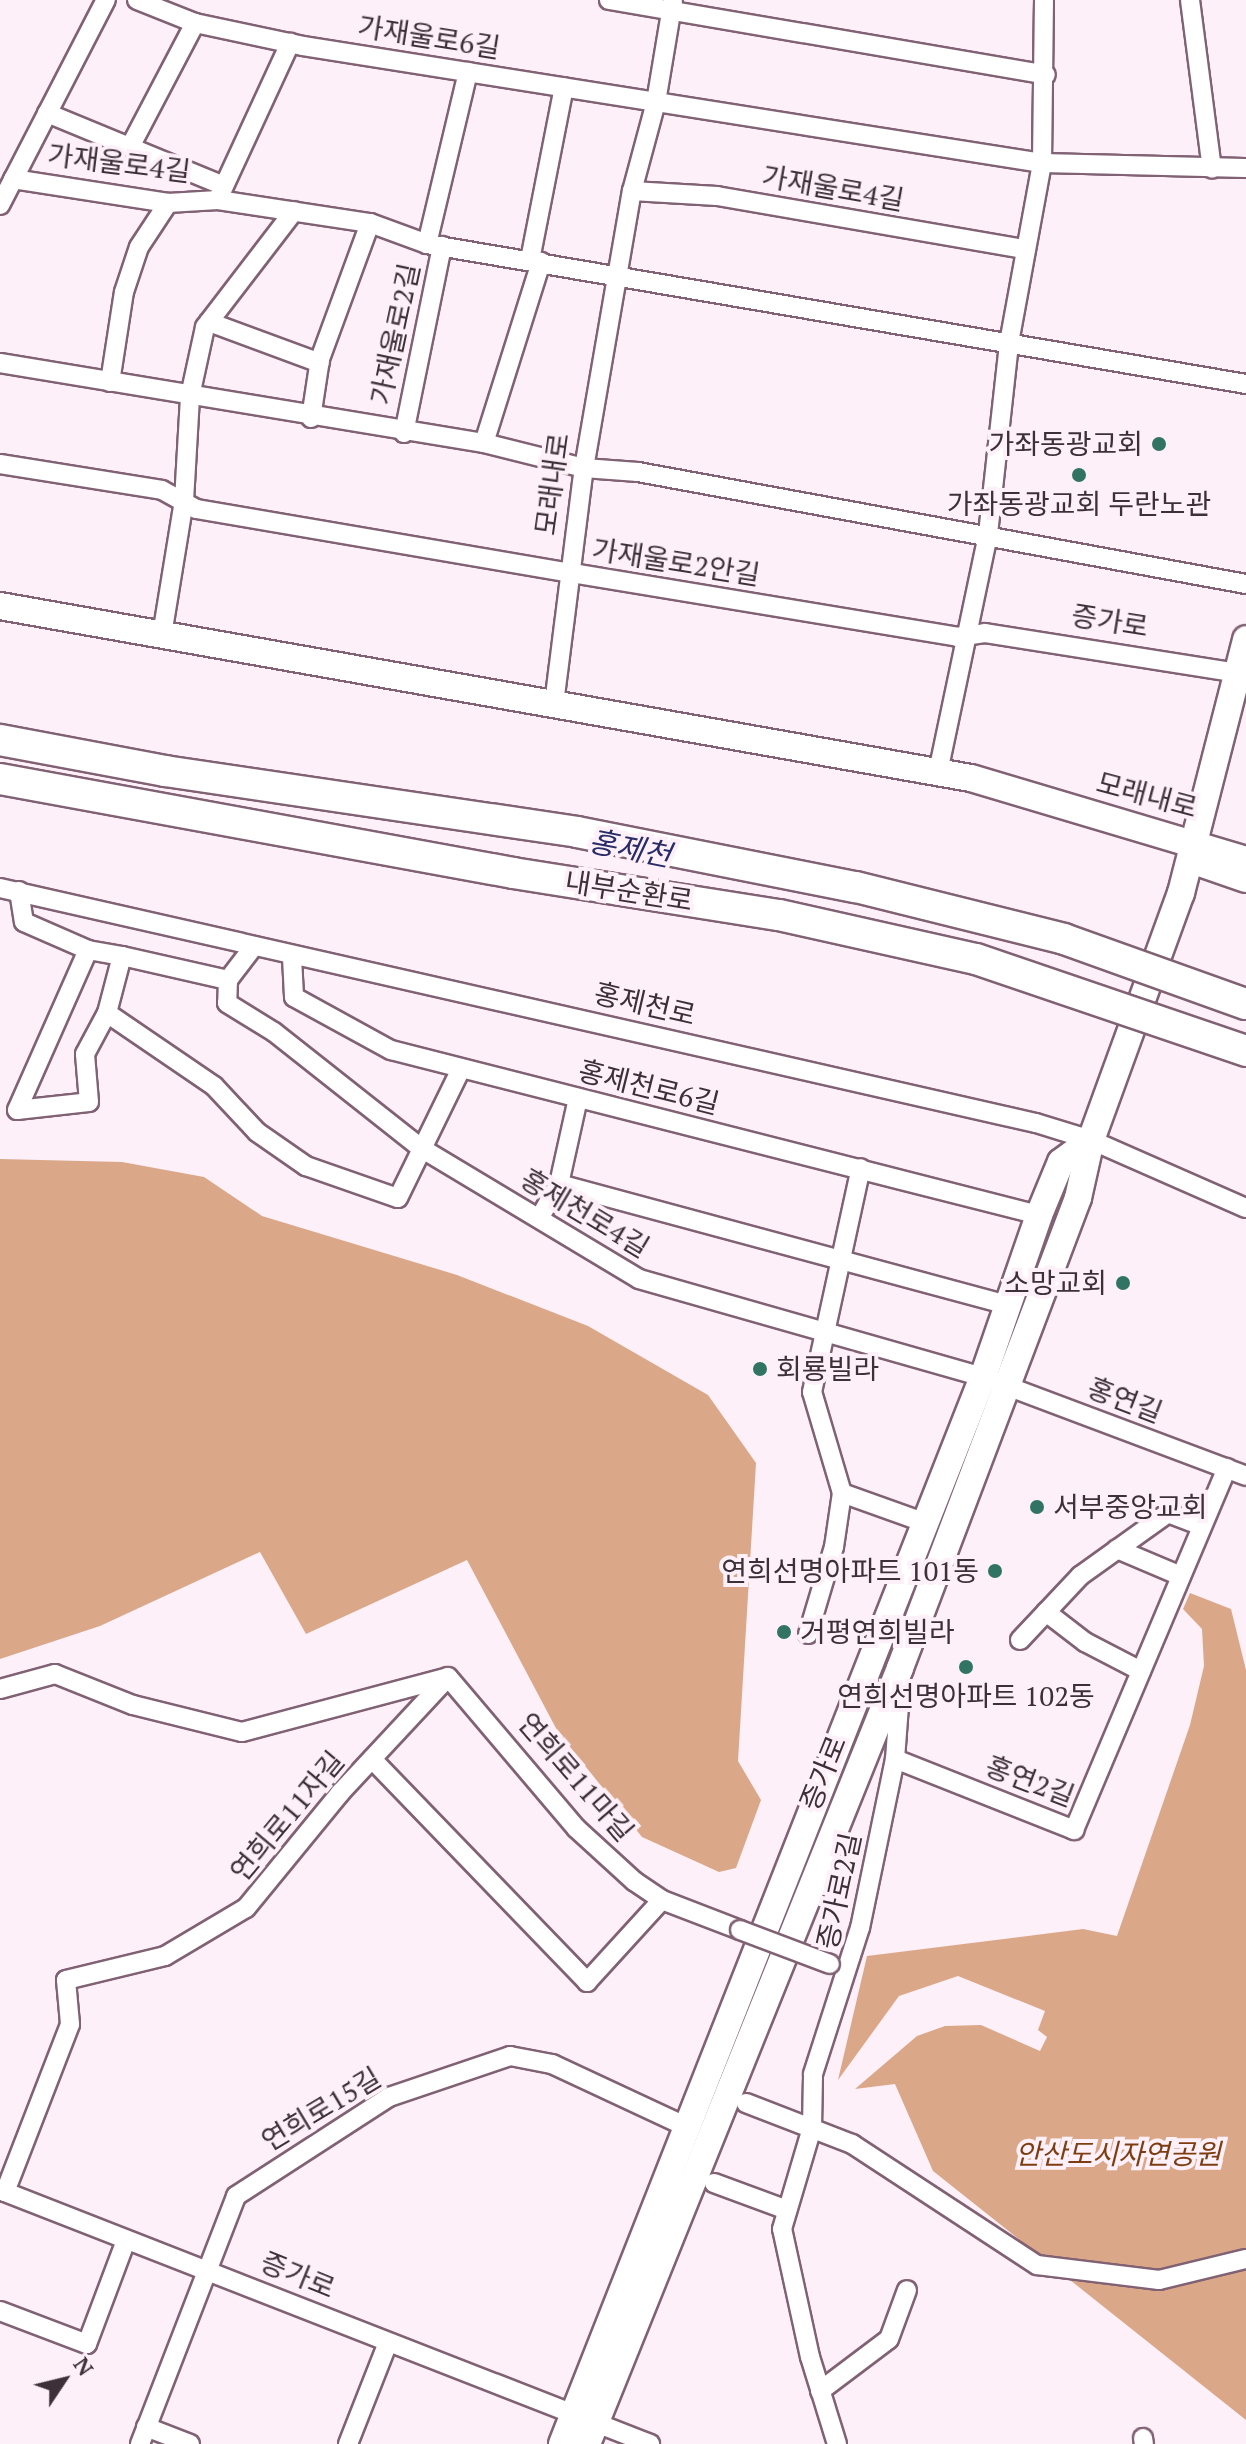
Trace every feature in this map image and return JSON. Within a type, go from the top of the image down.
[{"type":"highway","name":"내부순환로","points":[[0,740],[165,771],[577,832],[856,887],[1064,939],[1246,1004]]},
{"type":"highway","name":"내부순환로","points":[[0,779],[513,873],[779,915],[976,959],[1246,1051]]},
{"type":"main road","name":"모래내로","points":[[0,606],[938,772],[1194,851],[1238,869]]},
{"type":"main road","points":[[1194,851],[1246,639]]},
{"type":"main road","name":"증가로","points":[[585,2428],[687,2127],[926,1523],[1078,1198],[1091,1140],[1177,906],[1194,851]]},
{"type":"main road","name":"증가로","points":[[562,2444],[585,2428],[903,1661],[995,1381],[1010,1306],[1039,1215],[1061,1162],[1091,1140]]},
{"type":"street","points":[[0,205],[106,0]]},
{"type":"street","name":"가재울로6길","points":[[137,0],[195,23],[290,43],[1042,163],[1246,168]]},
{"type":"street","points":[[609,0],[672,6],[1046,75]]},
{"type":"street","points":[[938,772],[971,633],[988,534],[1009,343],[1042,163],[1046,75],[1044,0]]},
{"type":"street","points":[[1190,0],[1212,169]]},
{"type":"street","points":[[620,274],[632,191],[656,102],[672,6]]},
{"type":"street","points":[[130,147],[195,23]]},
{"type":"street","name":"가재울로4길","points":[[221,193],[290,43]]},
{"type":"street","points":[[434,245],[468,72]]},
{"type":"street","points":[[484,443],[536,261],[564,87]]},
{"type":"street","points":[[47,113],[130,147],[221,193]]},
{"type":"street","name":"가재울로4길","points":[[13,179],[168,203],[221,193],[294,211],[370,223],[434,245],[620,274],[1246,384]]},
{"type":"street","name":"가재울로4길","points":[[632,191],[717,196],[1024,249]]},
{"type":"street","points":[[110,382],[124,292],[139,247],[168,203]]},
{"type":"street","points":[[162,635],[184,501],[190,396],[209,322],[294,211]]},
{"type":"street","name":"가재울로2길","points":[[311,418],[320,363],[370,223]]},
{"type":"street","name":"가재울로2길","points":[[404,433],[434,245]]},
{"type":"street","name":"모래내로","points":[[554,704],[584,468],[620,274]]},
{"type":"street","points":[[209,322],[320,363]]},
{"type":"street","name":"가재울로2길","points":[[0,363],[311,418],[484,443],[584,468],[638,472],[988,534]]},
{"type":"street","name":"가재울로2안길","points":[[0,464],[162,490],[196,509],[957,637],[971,633]]},
{"type":"street","points":[[988,534],[1246,584]]},
{"type":"street","name":"증가로","points":[[971,633],[1238,673]]},
{"type":"street","name":"홍제천로","points":[[0,888],[292,957],[580,1018],[1091,1140],[1246,1208]]},
{"type":"street","points":[[19,891],[24,922],[88,950],[228,980],[254,946]]},
{"type":"street","points":[[8,1113],[88,950]]},
{"type":"street","points":[[8,1113],[89,1102],[85,1054],[107,1013],[122,956]]},
{"type":"street","name":"홍제천로6길","points":[[292,957],[294,997],[391,1050],[1039,1215]]},
{"type":"street","name":"홍제천로4길","points":[[228,980],[227,1003],[274,1032],[421,1148],[639,1279],[995,1381]]},
{"type":"street","points":[[107,1013],[214,1086],[257,1132],[306,1166],[398,1198],[461,1069]]},
{"type":"street","points":[[540,1217],[559,1184],[578,1098]]},
{"type":"street","points":[[808,1634],[834,1547],[842,1493],[812,1392],[822,1331],[861,1168]]},
{"type":"street","name":"홍제천로4길","points":[[559,1184],[1010,1306]]},
{"type":"street","name":"홍연길","points":[[995,1381],[1246,1476]]},
{"type":"street","name":"홍연2길","points":[[895,1759],[1074,1830],[1227,1468]]},
{"type":"street","points":[[842,1493],[926,1523]]},
{"type":"street","points":[[1020,1640],[1080,1576],[1168,1513],[1202,1526]]},
{"type":"street","points":[[1117,1549],[1181,1576]]},
{"type":"street","points":[[1046,1612],[1085,1642],[1141,1671]]},
{"type":"street","name":"증가로2길","points":[[837,2444],[820,2391],[782,2229],[812,2128],[813,2074],[850,1970],[895,1759],[903,1661]]},
{"type":"street","points":[[0,1689],[55,1674],[133,1705],[242,1732],[448,1677]]},
{"type":"street","points":[[372,1759],[448,1677]]},
{"type":"street","name":"연희로11마길","points":[[448,1677],[576,1828],[662,1900],[850,1970]]},
{"type":"street","name":"연희로11자길","points":[[2,2191],[70,2024],[66,1980],[165,1956],[246,1908],[372,1759],[587,1982],[662,1900]]},
{"type":"street","name":"연희로15길","points":[[143,2436],[236,2196],[389,2097],[510,2056],[552,2064],[687,2127]]},
{"type":"street","points":[[746,2103],[852,2144],[1037,2265],[1159,2280],[1246,2259]]},
{"type":"street","points":[[714,2183],[787,2210]]},
{"type":"street","name":"증가로","points":[[2,2191],[585,2428],[650,2444]]},
{"type":"street","points":[[0,2311],[87,2344],[126,2240]]},
{"type":"street","points":[[820,2391],[889,2339],[907,2290]]},
{"type":"street","points":[[348,2444],[387,2345]]},
{"type":"street","points":[[143,2436],[190,2444]]},
{"type":"green space","points":[[0,1159],[122,1162],[204,1177],[262,1216],[457,1275],[588,1326],[708,1395],[756,1463],[738,1761],[761,1800],[736,1868],[719,1872],[642,1837],[558,1732],[467,1560],[306,1634],[260,1552],[100,1626],[0,1659]]},
{"type":"green space","name":"안산도시자연공원","points":[[1190,1593],[1231,1609],[1246,1670],[1246,2420],[933,2171],[895,2084],[855,2089],[917,2036],[945,2026],[981,2025],[1040,2051],[1047,2037],[1038,2030],[1045,2011],[958,1976],[899,1996],[838,2080],[867,1956],[1083,1929],[1117,1936],[1190,1725],[1204,1666],[1202,1629],[1183,1609]]},
{"type":"pier","points":[[0,719],[608,822],[860,875],[1123,945],[1246,989],[1246,1083],[1014,1002],[830,954],[613,908],[0,815]]},
{"type":"place","name":"가좌동광교회","points":[[1159,444]]},
{"type":"place","name":"가좌동광교회 두란노관","points":[[1079,475]]},
{"type":"place","name":"소망교회","points":[[1123,1283]]},
{"type":"place","name":"회룡빌라","points":[[760,1369]]},
{"type":"place","name":"서부중앙교회","points":[[1037,1507]]},
{"type":"place","name":"연희선명아파트 101동","points":[[995,1571]]},
{"type":"place","name":"거평연희빌라","points":[[784,1632]]},
{"type":"place","name":"연희선명아파트 102동","points":[[966,1667]]},
{"type":"water label","name":"홍제천","points":[[630,848]]}]
